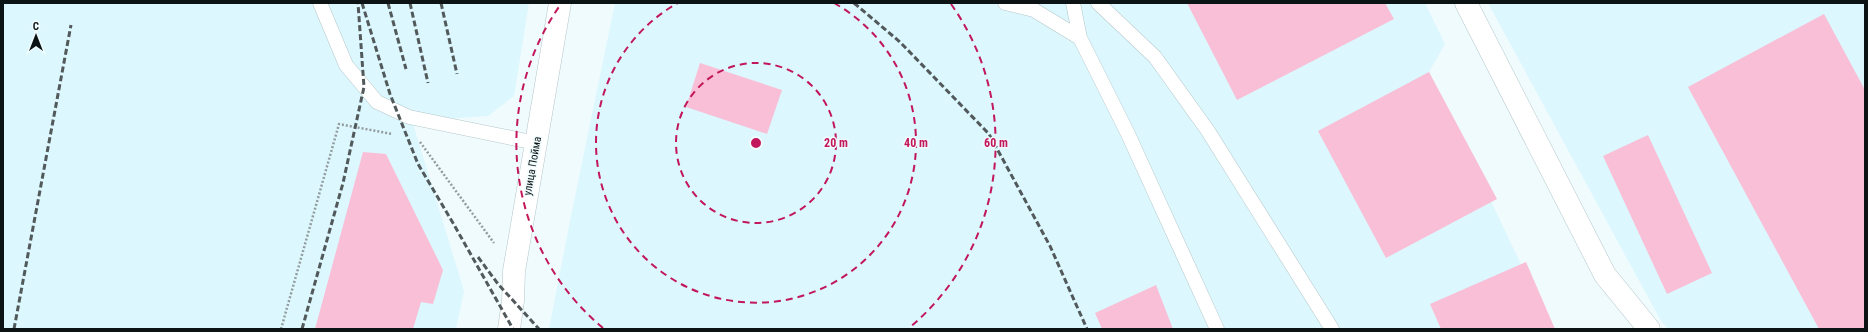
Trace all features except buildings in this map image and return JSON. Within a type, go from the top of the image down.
[{"type":"street","name":"улица Пойма","points":[[509,329],[513,301],[514,271],[560,3]]},
{"type":"street","points":[[1466,3],[1605,274],[1649,329]]},
{"type":"lane","points":[[320,3],[346,65],[377,102],[409,117],[536,143]]},
{"type":"lane","points":[[1005,3],[1034,10],[1080,38]]},
{"type":"lane","points":[[1073,3],[1080,38],[1128,134],[1217,329]]},
{"type":"lane","points":[[1098,3],[1155,57],[1208,131],[1332,329]]},
{"type":"path","points":[[281,329],[339,124],[400,135]]},
{"type":"path","points":[[418,138],[514,271]]},
{"type":"shaded area","points":[[3,3],[529,3],[514,96],[488,116],[446,119],[410,114],[464,291],[456,329],[3,329]]},
{"type":"shaded area","points":[[615,3],[1425,3],[1445,44],[1429,72],[1552,329],[549,329]]},
{"type":"shaded area","points":[[1488,3],[1865,3],[1865,329],[1668,329],[1661,321]]},
{"type":"railway","points":[[302,329],[343,183],[364,87],[358,3]]},
{"type":"railway","points":[[362,3],[390,94],[418,164],[513,329]]},
{"type":"railway","points":[[388,3],[406,69]]},
{"type":"railway","points":[[410,3],[428,83]]},
{"type":"railway","points":[[441,3],[457,74]]},
{"type":"railway","points":[[854,3],[900,42],[989,134],[1050,246],[1087,329]]},
{"type":"railway","points":[[14,329],[71,25]]},
{"type":"railway","points":[[478,257],[498,284],[539,329]]}]
